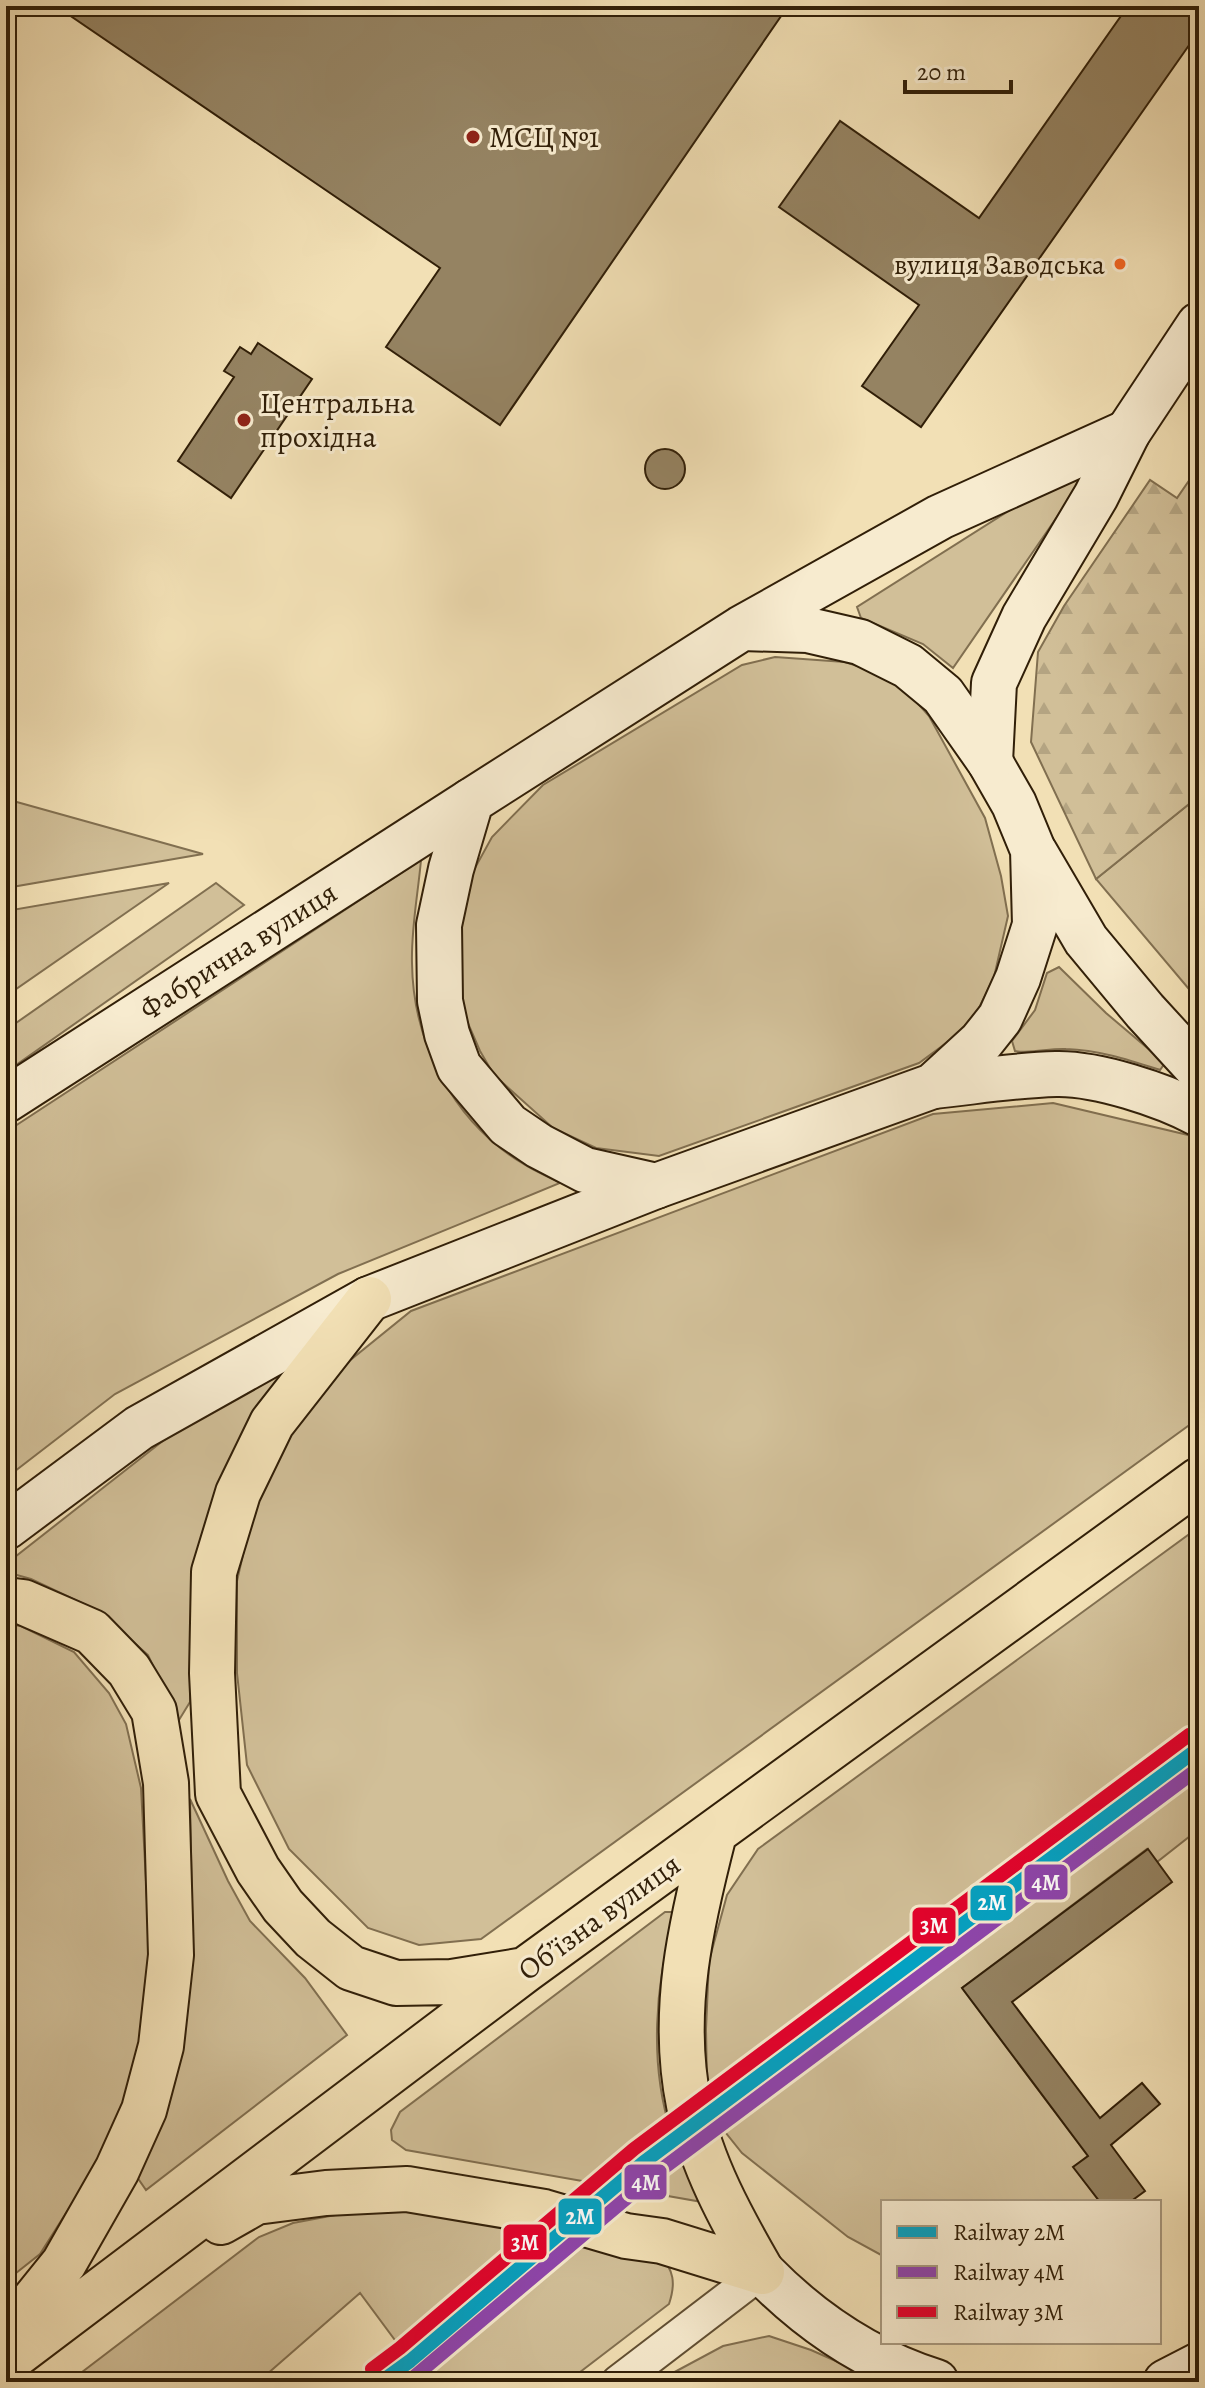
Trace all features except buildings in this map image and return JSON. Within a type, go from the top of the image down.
[{"type":"main road","points":[[990,762],[994,683],[1024,617],[1096,496],[1128,432],[1199,325]]},
{"type":"main road","name":"Фабрична вулиця","points":[[6,1100],[742,628],[940,517],[1128,432]]},
{"type":"main road","points":[[742,628],[808,630],[860,642],[908,666],[943,695],[990,762],[1014,804],[1033,850],[1086,940],[1199,1070]]},
{"type":"main road","points":[[471,801],[439,925],[440,1001],[447,1034],[459,1067],[508,1125],[539,1146],[585,1170],[656,1186]]},
{"type":"main road","points":[[933,1086],[981,1042],[1000,1018],[1018,978],[1035,925],[1033,850]]},
{"type":"main road","points":[[6,1527],[139,1428],[369,1299],[656,1186],[933,1086],[1059,1074],[1109,1082],[1175,1101],[1199,1114]]},
{"type":"main road","points":[[369,1299],[272,1423],[238,1493],[214,1572],[212,1673],[218,1794],[258,1870],[283,1906],[313,1938],[351,1968],[396,1983],[452,1982],[525,1970]]},
{"type":"main road","name":"Обʼїзна вулиця","points":[[6,2362],[525,1970],[1199,1480]]},
{"type":"main road","points":[[6,1600],[23,1602],[92,1632],[129,1670],[154,1711],[166,1783],[171,1955],[161,2046],[144,2110],[117,2170],[64,2263],[6,2335]]},
{"type":"main road","points":[[714,1834],[695,1909],[686,1962],[681,2036],[689,2108],[712,2177],[762,2272],[795,2305],[827,2329],[901,2369],[936,2382]]},
{"type":"main road","points":[[109,2286],[256,2202],[326,2193],[407,2189],[544,2212],[626,2236],[662,2241],[762,2272]]},
{"type":"main road","points":[[1166,2382],[1199,2365]]},
{"type":"street","points":[[618,2382],[762,2272]]},
{"type":"green space","points":[[1081,465],[1088,472],[953,668],[923,644],[861,618],[857,607]]},
{"type":"green space","points":[[1199,466],[1199,796],[1096,879],[1031,742],[1038,652],[1064,606],[1150,480],[1177,498]]},
{"type":"green space","points":[[775,657],[845,662],[876,672],[905,689],[929,716],[985,818],[1001,876],[1008,916],[994,977],[978,1010],[957,1035],[919,1063],[659,1156],[596,1148],[553,1128],[494,1075],[480,1051],[464,1014],[459,969],[459,933],[470,877],[492,837],[543,785],[742,665]]},
{"type":"green space","points":[[1199,796],[1199,1001],[1096,879]]},
{"type":"green space","points":[[6,799],[203,854],[6,888]]},
{"type":"green space","points":[[421,860],[412,963],[414,993],[429,1050],[457,1102],[476,1125],[522,1163],[560,1183],[338,1274],[115,1394],[6,1478],[6,1132]]},
{"type":"green space","points":[[169,883],[6,996],[6,911]]},
{"type":"green space","points":[[216,883],[244,905],[6,1072],[6,1030]]},
{"type":"green space","points":[[1059,967],[1106,1013],[1165,1063],[1160,1070],[1090,1051],[1015,1051],[1012,1041],[1035,1010],[1047,973]]},
{"type":"green space","points":[[1053,1103],[1188,1135],[1199,1141],[1199,1418],[481,1939],[419,1945],[368,1928],[289,1849],[247,1765],[237,1673],[237,1581],[255,1502],[292,1432],[348,1362],[411,1311],[933,1114]]},
{"type":"green space","points":[[295,1360],[190,1665],[190,1702],[179,1720],[148,1655],[99,1611],[31,1579],[6,1572],[6,1564],[164,1440]]},
{"type":"green space","points":[[1199,1527],[1199,1829],[1157,1862],[1147,1849],[962,1988],[1088,2156],[1074,2167],[1099,2200],[881,2200],[881,2255],[848,2237],[742,2153],[718,2123],[707,2085],[709,1961],[727,1895],[758,1849]]},
{"type":"green space","points":[[6,1624],[21,1626],[74,1652],[109,1693],[126,1724],[141,1788],[150,1957],[139,2045],[123,2103],[94,2169],[40,2254],[6,2281]]},
{"type":"green space","points":[[190,1799],[250,1921],[305,1978],[347,2035],[146,2190],[137,2177],[193,1959]]},
{"type":"green space","points":[[665,1912],[672,1912],[674,1917],[659,1997],[657,2052],[660,2079],[674,2142],[708,2203],[406,2150],[392,2140],[391,2130],[400,2112]]},
{"type":"green space","points":[[388,2209],[434,2212],[659,2254],[672,2277],[669,2304],[567,2382],[426,2382],[360,2293],[258,2382],[69,2382],[259,2237],[293,2223]]},
{"type":"green space","points":[[769,2336],[811,2350],[883,2382],[656,2382],[723,2346]]},
{"type":"rail line","name":"3М","points":[[372,2369],[634,2149],[1189,1735]]},
{"type":"rail line","name":"2М","points":[[381,2382],[410,2361],[644,2162],[1199,1748]]},
{"type":"rail line","name":"4М","points":[[408,2382],[654,2175],[1199,1768]]},
{"type":"place","name":"МСЦ №1","points":[[473,137]]},
{"type":"place","name":"вулиця Заводська","points":[[1120,264]]},
{"type":"place","name":"Центральна прохідна","points":[[244,420]]}]
